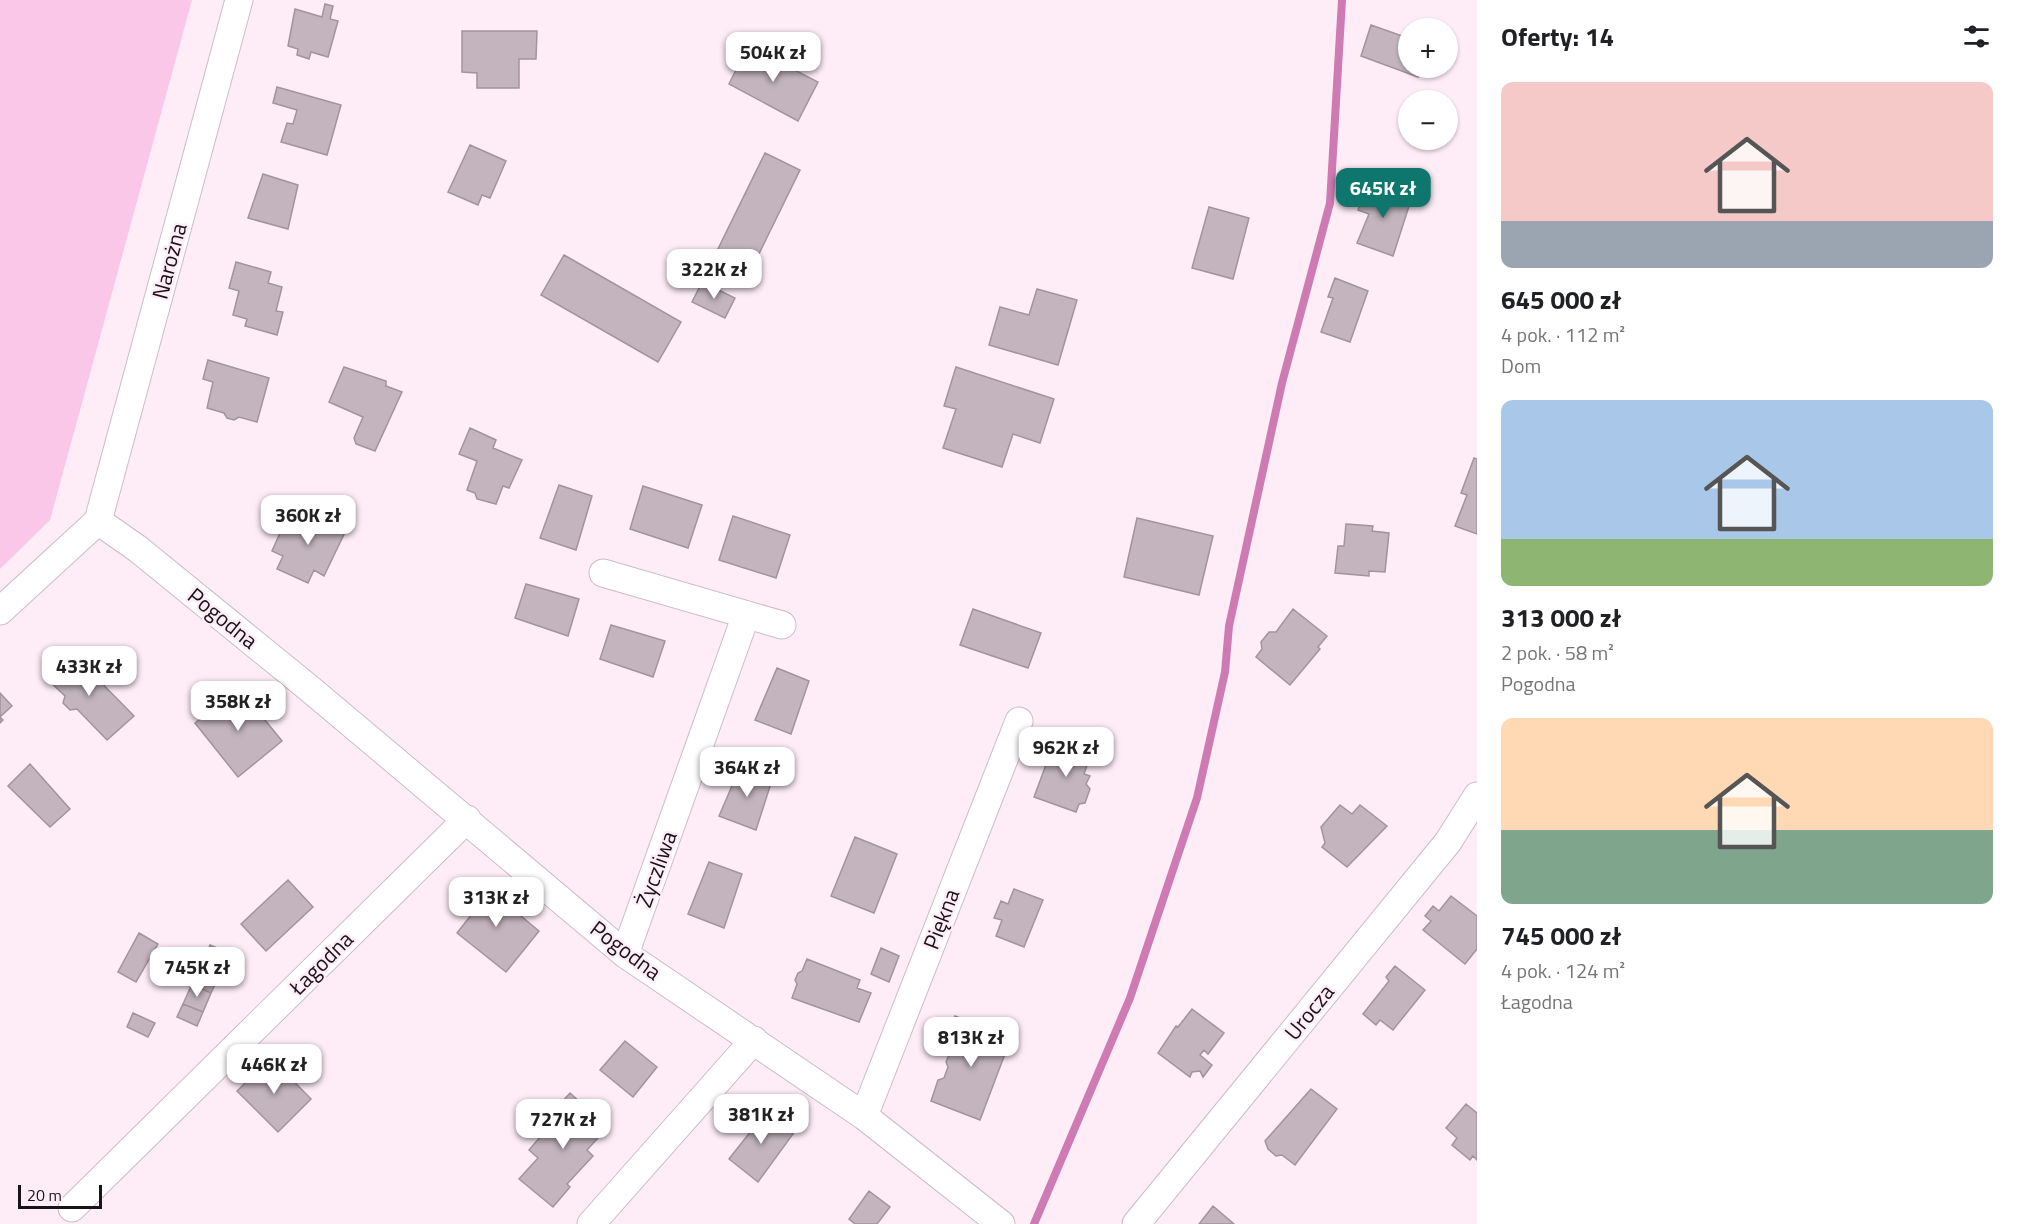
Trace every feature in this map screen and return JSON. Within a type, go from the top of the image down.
[{"type":"street","name":"Narożna","points":[[98,521],[239,0]]},
{"type":"street","points":[[0,611],[98,521]]},
{"type":"street","name":"Pogodna","points":[[98,521],[147,557],[467,819],[626,954],[864,1116],[1001,1224]]},
{"type":"street","points":[[603,573],[782,625]]},
{"type":"street","name":"Życzliwa","points":[[626,954],[746,615]]},
{"type":"street","name":"Piękna","points":[[864,1116],[1018,721]]},
{"type":"street","name":"Urocza","points":[[1136,1224],[1448,842],[1477,796]]},
{"type":"street","name":"Łagodna","points":[[72,1208],[467,819]]},
{"type":"street","points":[[591,1224],[754,1040]]},
{"type":"shaded area","points":[[0,0],[192,0],[50,520],[0,569]]},
{"type":"building","points":[[325,4],[333,6],[330,19],[338,21],[328,57],[311,52],[309,59],[297,55],[298,49],[288,46],[295,9],[322,17]]},
{"type":"building","points":[[1371,25],[1398,34],[1398,70],[1361,56]]},
{"type":"building","points":[[462,31],[537,31],[536,59],[519,59],[519,88],[477,88],[477,73],[462,72]]},
{"type":"building","points":[[748,46],[818,82],[798,121],[729,84]]},
{"type":"building","points":[[277,87],[341,105],[327,155],[281,142],[287,123],[293,124],[297,110],[273,103]]},
{"type":"building","points":[[470,145],[506,161],[490,198],[482,195],[478,205],[448,192]]},
{"type":"building","points":[[765,153],[800,170],[752,268],[717,251]]},
{"type":"building","points":[[263,174],[298,185],[288,229],[248,218]]},
{"type":"building","points":[[1367,184],[1411,200],[1393,256],[1357,243],[1369,214],[1358,210]]},
{"type":"building","points":[[1209,207],[1249,218],[1233,279],[1192,268]]},
{"type":"building","points":[[564,255],[681,322],[658,362],[541,295]]},
{"type":"building","points":[[236,262],[271,272],[268,283],[282,287],[276,311],[283,312],[277,335],[245,326],[247,319],[233,315],[239,291],[229,288]]},
{"type":"building","points":[[1335,278],[1368,291],[1350,342],[1321,332],[1333,298],[1328,297]]},
{"type":"building","points":[[702,282],[735,298],[725,318],[692,302]]},
{"type":"building","points":[[1037,289],[1077,300],[1058,365],[989,345],[1000,307],[1029,315]]},
{"type":"building","points":[[208,360],[269,378],[257,422],[239,417],[234,420],[227,418],[224,413],[207,408],[213,382],[203,379]]},
{"type":"building","points":[[344,367],[386,381],[386,386],[402,392],[375,451],[356,444],[354,438],[363,417],[329,402]]},
{"type":"building","points":[[956,367],[1054,399],[1040,443],[1013,434],[1002,467],[943,448],[956,409],[944,406]]},
{"type":"building","points":[[470,428],[496,440],[493,448],[522,460],[509,488],[503,486],[496,504],[477,499],[475,493],[467,490],[477,461],[459,454]]},
{"type":"building","points":[[1474,458],[1477,459],[1477,534],[1455,526],[1467,495],[1461,493]]},
{"type":"building","points":[[559,485],[592,496],[576,550],[540,538]]},
{"type":"building","points":[[643,486],[702,505],[688,548],[630,529]]},
{"type":"building","points":[[309,510],[347,528],[324,576],[314,570],[308,583],[277,569],[283,556],[272,551],[286,520],[301,527]]},
{"type":"building","points":[[733,516],[790,535],[776,578],[719,560]]},
{"type":"building","points":[[1137,518],[1213,536],[1199,595],[1124,577]]},
{"type":"building","points":[[1346,524],[1373,526],[1372,531],[1389,533],[1385,572],[1369,571],[1369,576],[1335,573],[1338,546],[1344,546]]},
{"type":"building","points":[[526,584],[579,599],[568,636],[515,618]]},
{"type":"building","points":[[973,609],[1041,633],[1028,668],[960,645]]},
{"type":"building","points":[[1293,609],[1327,636],[1318,647],[1320,649],[1290,685],[1256,657],[1262,649],[1261,642],[1269,632],[1276,632]]},
{"type":"building","points":[[611,625],[665,641],[653,677],[600,659]]},
{"type":"building","points":[[72,653],[134,716],[107,740],[77,709],[70,710],[63,703],[65,696],[46,678]]},
{"type":"building","points":[[777,668],[809,681],[791,734],[755,720]]},
{"type":"building","points":[[239,688],[282,741],[238,777],[195,723]]},
{"type":"building","points":[[0,693],[12,706],[0,717]]},
{"type":"building","points":[[1059,740],[1092,752],[1084,774],[1090,776],[1086,784],[1090,789],[1085,803],[1079,804],[1076,812],[1034,797],[1047,762],[1050,763]]},
{"type":"building","points":[[30,764],[70,809],[50,827],[8,786]]},
{"type":"building","points":[[741,765],[773,777],[756,830],[719,816]]},
{"type":"building","points":[[1340,805],[1352,814],[1360,805],[1387,826],[1347,867],[1322,847],[1325,843],[1321,827]]},
{"type":"building","points":[[855,837],[897,854],[874,913],[831,896]]},
{"type":"building","points":[[709,862],[742,874],[724,928],[688,914]]},
{"type":"building","points":[[288,880],[313,907],[266,951],[241,924]]},
{"type":"building","points":[[481,883],[539,931],[506,972],[457,933],[472,914],[463,906]]},
{"type":"building","points":[[1014,889],[1043,900],[1024,947],[996,936],[1002,920],[994,918],[1001,901],[1008,904]]},
{"type":"building","points":[[1451,896],[1477,916],[1477,949],[1465,964],[1423,930],[1431,921],[1425,916],[1433,906],[1439,911]]},
{"type":"building","points":[[139,933],[158,944],[136,982],[118,972]]},
{"type":"building","points":[[210,945],[229,953],[223,967],[204,959]]},
{"type":"building","points":[[881,948],[899,956],[889,982],[871,974]]},
{"type":"building","points":[[204,959],[223,967],[211,993],[192,984]]},
{"type":"building","points":[[807,959],[860,980],[857,988],[871,993],[859,1022],[792,998],[797,984],[795,980]]},
{"type":"building","points":[[1395,966],[1425,990],[1393,1030],[1380,1020],[1376,1025],[1363,1014],[1389,981],[1386,977]]},
{"type":"building","points":[[192,984],[211,993],[203,1012],[183,1004]]},
{"type":"building","points":[[183,1004],[203,1012],[197,1026],[177,1017]]},
{"type":"building","points":[[1192,1009],[1224,1033],[1208,1054],[1204,1050],[1200,1055],[1212,1065],[1203,1077],[1200,1071],[1192,1072],[1190,1077],[1158,1053],[1176,1026],[1178,1027]]},
{"type":"building","points":[[133,1013],[155,1023],[148,1037],[127,1027]]},
{"type":"building","points":[[955,1016],[1011,1038],[980,1120],[931,1101],[938,1080],[944,1078],[948,1067],[946,1062],[953,1045],[945,1042]]},
{"type":"building","points":[[625,1041],[657,1067],[633,1097],[600,1070]]},
{"type":"building","points":[[271,1058],[311,1099],[278,1132],[237,1091]]},
{"type":"building","points":[[1311,1089],[1337,1109],[1295,1165],[1282,1155],[1276,1156],[1268,1149],[1265,1141]]},
{"type":"building","points":[[570,1093],[608,1127],[587,1150],[593,1156],[567,1184],[570,1187],[553,1207],[519,1179],[538,1158],[529,1150],[554,1121],[549,1116]]},
{"type":"building","points":[[1466,1104],[1477,1113],[1477,1160],[1473,1156],[1470,1160],[1452,1145],[1457,1138],[1446,1128]]},
{"type":"building","points":[[760,1109],[793,1134],[758,1182],[729,1159],[751,1131],[746,1127]]},
{"type":"building","points":[[869,1191],[890,1207],[877,1224],[855,1224],[849,1219]]},
{"type":"building","points":[[1213,1206],[1234,1224],[1199,1224]]},
{"type":"waterway","points":[[1034,1224],[1130,998],[1197,798],[1225,672],[1229,626],[1282,383],[1330,203],[1342,0]]}]
